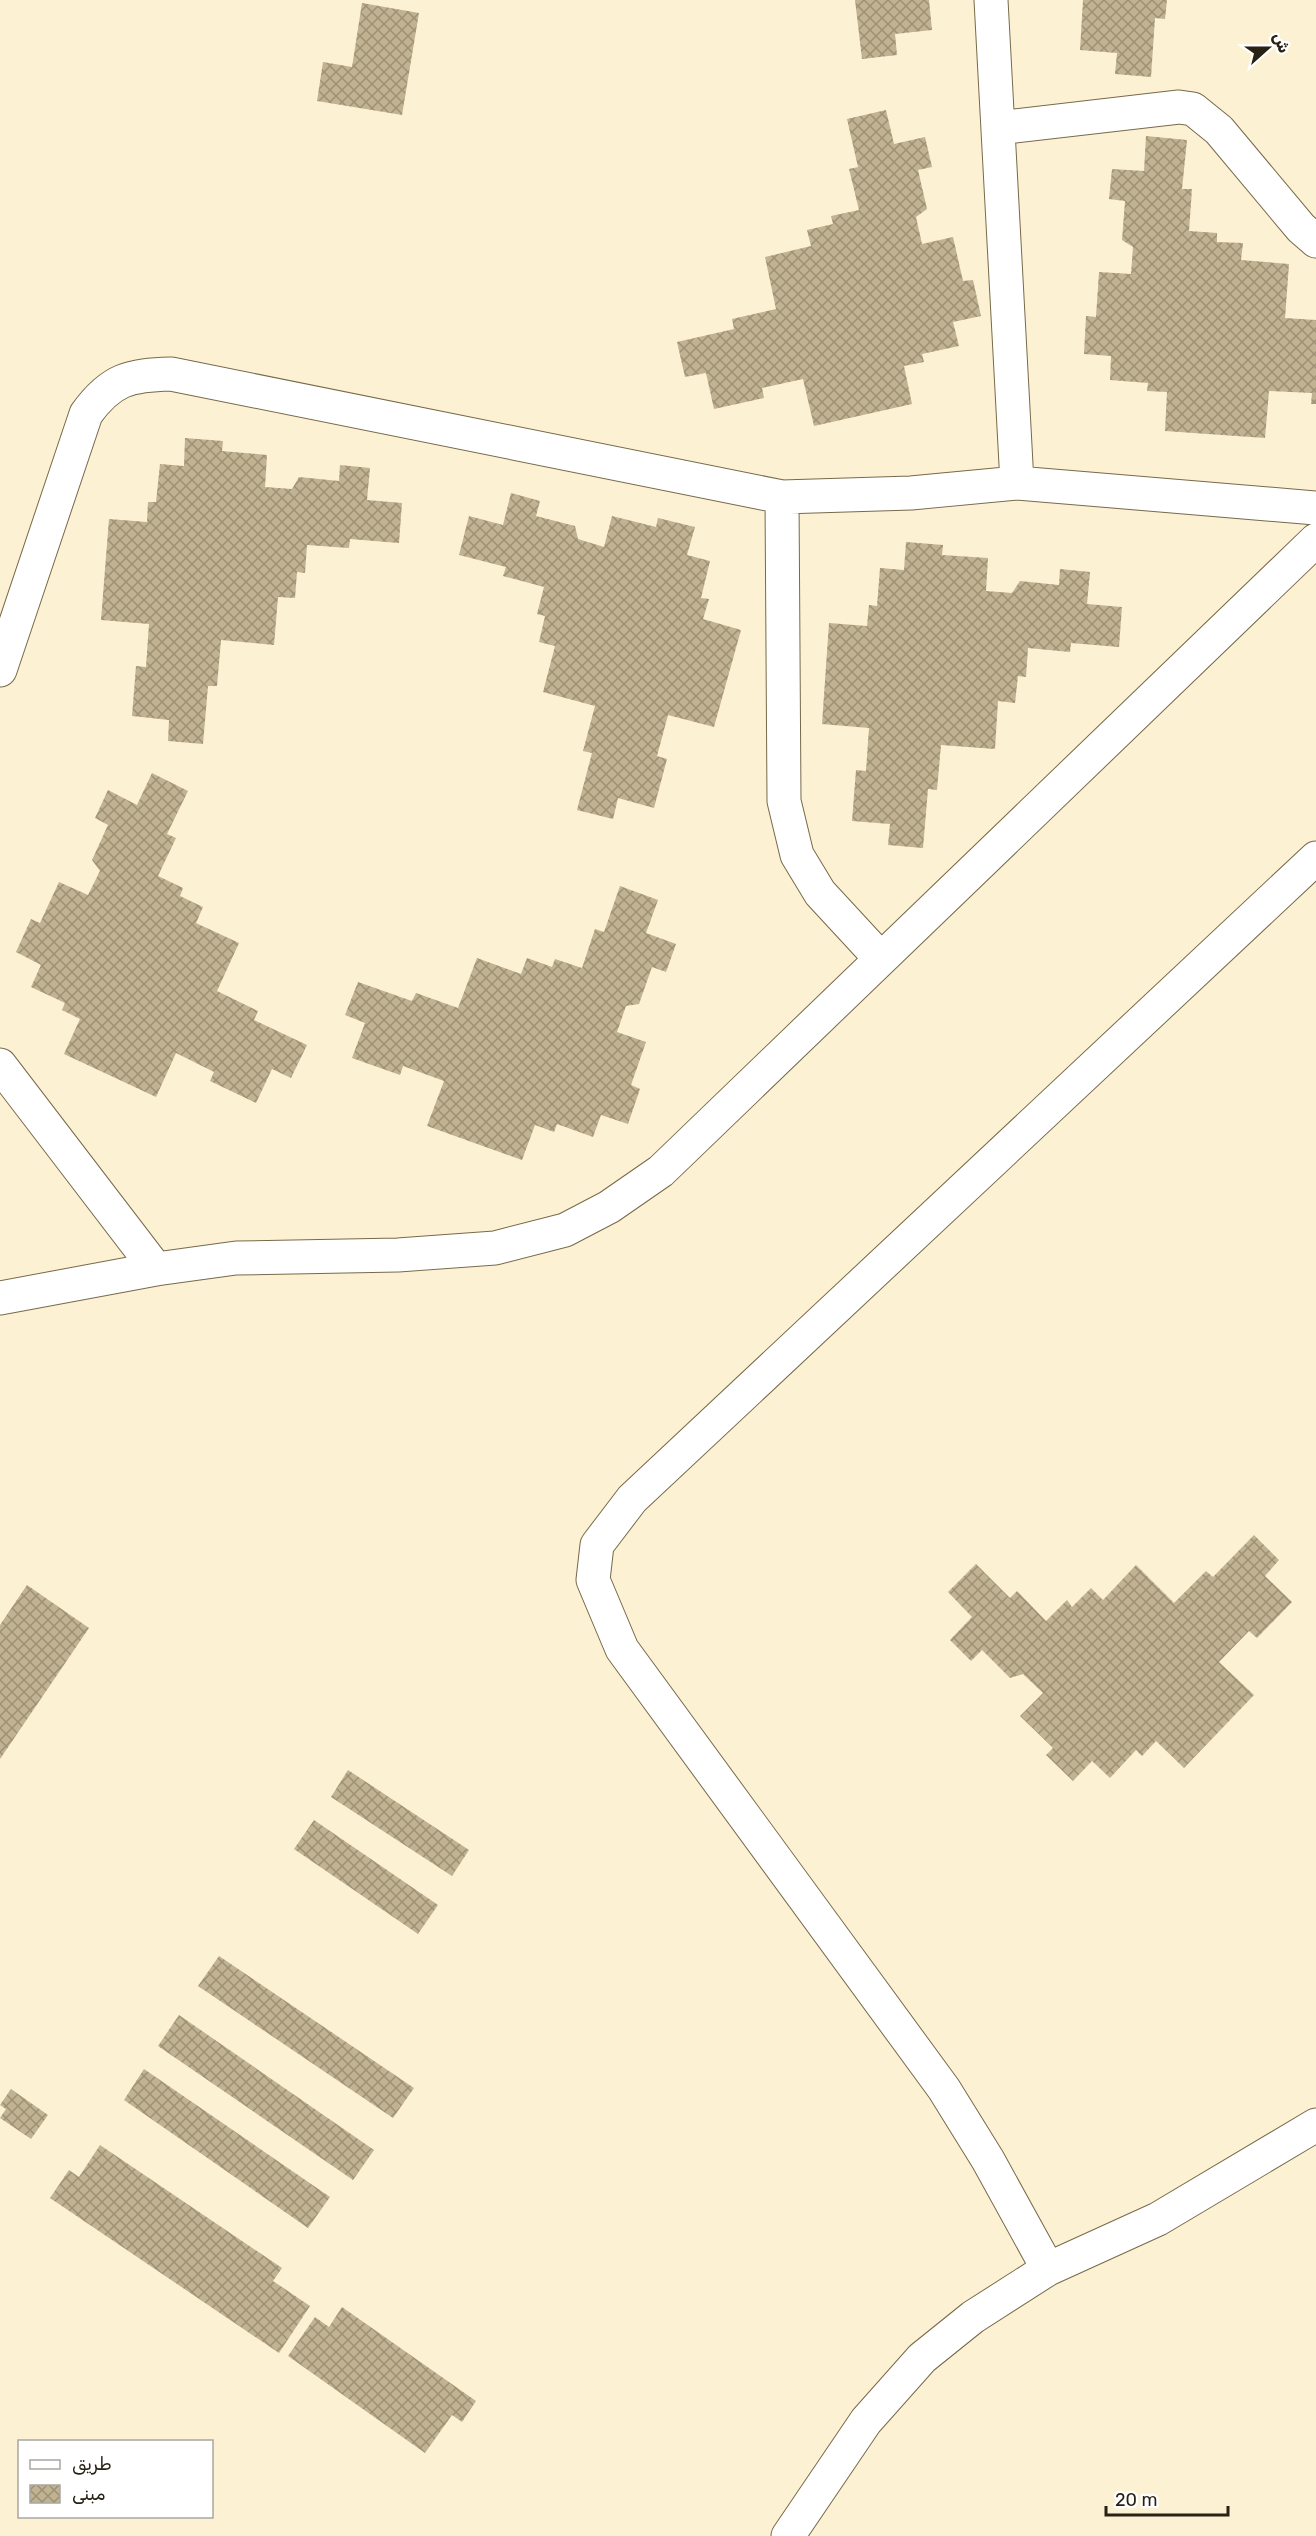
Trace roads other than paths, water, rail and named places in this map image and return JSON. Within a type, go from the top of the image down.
[{"type":"street","points":[[992,0],[1017,483]]},
{"type":"street","points":[[998,128],[1179,107],[1193,109],[1219,130],[1301,228],[1316,241]]},
{"type":"street","points":[[0,670],[86,414],[106,389],[144,375],[171,374],[782,496],[911,493],[1017,483],[1316,508]]},
{"type":"street","points":[[782,496],[784,801],[797,855],[820,893],[880,959]]},
{"type":"street","points":[[0,1298],[156,1269],[236,1258],[398,1255],[495,1248],[565,1230],[609,1207],[661,1171],[1316,540]]},
{"type":"street","points":[[1048,2269],[988,2160],[944,2089],[622,1648],[593,1580],[597,1545],[632,1499],[1316,858]]},
{"type":"street","points":[[0,1065],[156,1269]]},
{"type":"street","points":[[788,2536],[866,2421],[922,2358],[973,2317],[1048,2269],[1158,2219],[1316,2125]]}]
